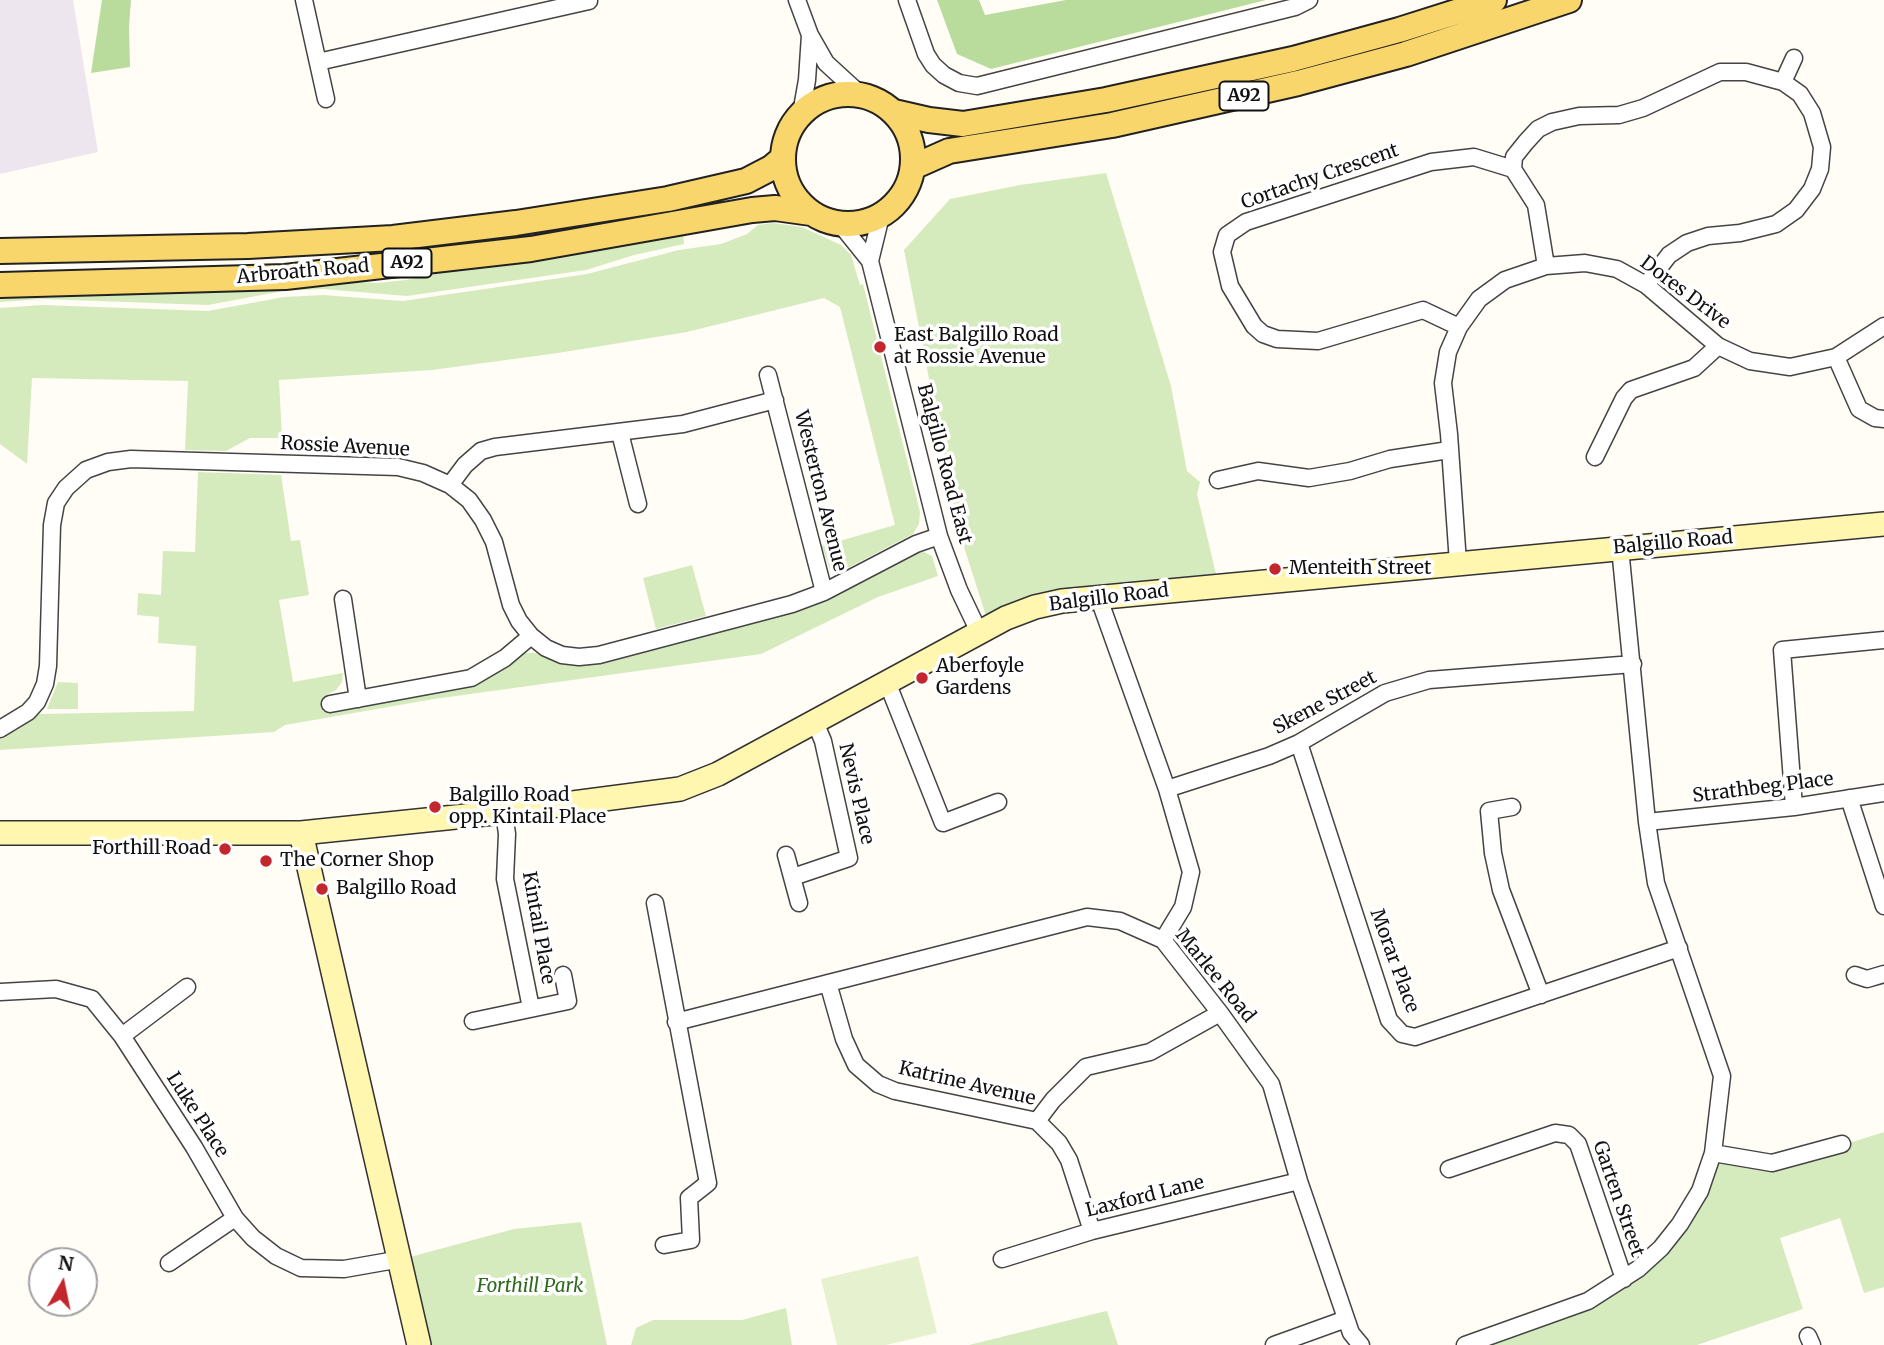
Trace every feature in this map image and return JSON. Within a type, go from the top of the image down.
[{"type":"main road","name":"A92","points":[[861,95],[894,112],[963,124],[1106,100],[1293,59],[1494,0]]},
{"type":"main road","name":"A92","points":[[914,167],[949,151],[1112,125],[1297,83],[1406,54],[1569,0]]},
{"type":"main road","points":[[811,214],[799,203],[784,174],[783,158],[788,134],[801,114],[814,104],[829,97],[861,95]]},
{"type":"main road","points":[[841,225],[862,223],[881,216],[897,203],[908,187],[914,167],[914,152],[910,137],[894,112]]},
{"type":"main road","name":"Arbroath Road","points":[[0,251],[248,246],[393,238],[516,223],[668,199],[746,181],[771,168],[783,158]]},
{"type":"main road","name":"Arbroath Road","points":[[0,285],[285,277],[531,249],[752,209],[775,208],[811,214]]},
{"type":"main road","name":"A92","points":[[811,214],[841,225]]},
{"type":"street","points":[[304,0],[326,99]]},
{"type":"street","points":[[797,0],[810,35],[826,63],[861,95]]},
{"type":"street","points":[[907,0],[926,54],[933,65],[959,83],[977,86],[1296,7],[1309,0]]},
{"type":"street","points":[[318,62],[515,8],[589,1]]},
{"type":"street","points":[[801,114],[807,80],[810,35]]},
{"type":"street","points":[[1783,82],[1794,58]]},
{"type":"street","points":[[1546,266],[1536,205],[1513,169],[1514,157],[1538,130],[1552,122],[1579,116],[1619,115],[1643,108],[1720,72],[1746,72],[1783,82],[1800,94],[1812,113],[1822,147],[1820,169],[1812,189],[1796,211],[1776,224],[1740,233],[1708,236],[1687,243],[1669,256],[1646,285]]},
{"type":"street","name":"Cortachy Crescent","points":[[1459,327],[1423,310],[1318,341],[1277,339],[1263,334],[1254,326],[1230,286],[1222,252],[1227,234],[1246,222],[1431,162],[1474,157],[1513,169]]},
{"type":"street","name":"Balgillo Road East","points":[[870,261],[881,216]]},
{"type":"street","name":"Balgillo Road East","points":[[841,225],[870,261],[939,536],[959,590],[979,632]]},
{"type":"street","name":"Dores Drive","points":[[1458,563],[1450,434],[1443,383],[1448,352],[1459,327],[1479,299],[1505,279],[1546,266],[1585,263],[1617,270],[1646,285],[1718,346],[1750,361],[1790,367],[1836,357],[1884,326]]},
{"type":"street","points":[[1595,457],[1624,398],[1631,390],[1694,369],[1718,346]]},
{"type":"street","points":[[1836,357],[1859,409],[1875,418],[1884,419]]},
{"type":"street","name":"Westerton Avenue","points":[[768,375],[824,592]]},
{"type":"street","name":"Westerton Avenue","points":[[450,485],[465,465],[481,451],[495,447],[682,424],[775,400]]},
{"type":"street","points":[[620,433],[638,504]]},
{"type":"street","points":[[1218,480],[1258,471],[1310,478],[1350,471],[1391,459],[1449,450]]},
{"type":"street","name":"Rossie Avenue","points":[[0,729],[28,712],[37,702],[45,684],[48,666],[52,525],[56,503],[66,488],[86,470],[108,461],[131,459],[398,467],[424,473],[450,485],[469,500],[483,520],[494,542],[510,605],[531,636],[546,648],[579,657],[599,656],[792,604],[824,592],[916,544],[939,536]]},
{"type":"street","name":"Balgillo Road","points":[[0,832],[301,833],[504,813],[680,789],[718,774],[979,632],[1035,607],[1098,596],[1884,524]]},
{"type":"street","points":[[1465,1345],[1588,1301],[1624,1279],[1661,1248],[1680,1224],[1700,1191],[1713,1153],[1722,1076],[1657,883],[1647,822],[1620,548]]},
{"type":"street","points":[[1098,596],[1167,789],[1191,872],[1183,907],[1163,940]]},
{"type":"street","points":[[343,599],[358,699]]},
{"type":"street","points":[[330,704],[471,678],[505,659],[531,636]]},
{"type":"street","points":[[1794,807],[1782,650],[1884,640]]},
{"type":"street","name":"Skene Street","points":[[1167,789],[1269,756],[1299,743],[1385,693],[1429,680],[1633,664]]},
{"type":"street","points":[[887,682],[943,823],[998,802]]},
{"type":"street","name":"Nevis Place","points":[[793,877],[849,858],[823,741],[815,722]]},
{"type":"street","name":"Morar Place","points":[[1299,743],[1389,1020],[1402,1034],[1415,1037],[1679,948]]},
{"type":"street","name":"Strathbeg Place","points":[[1647,822],[1794,807],[1884,793]]},
{"type":"street","points":[[1849,798],[1884,906]]},
{"type":"street","points":[[1512,807],[1489,811],[1493,853],[1501,890],[1541,995]]},
{"type":"street","name":"Kintail Place","points":[[504,813],[507,834],[505,879],[531,1008]]},
{"type":"street","points":[[301,833],[419,1345]]},
{"type":"street","points":[[786,855],[799,903]]},
{"type":"street","points":[[655,903],[708,1183],[689,1198],[691,1240],[664,1245]]},
{"type":"street","name":"Marlee Road","points":[[676,1022],[1087,917],[1120,920],[1163,940],[1271,1084],[1299,1181],[1350,1333],[1361,1345]]},
{"type":"street","points":[[1855,975],[1867,979],[1884,974]]},
{"type":"street","name":"Kintail Place","points":[[473,1021],[568,1001],[563,975]]},
{"type":"street","name":"Katrine Avenue","points":[[828,983],[844,1039],[856,1065],[878,1084],[895,1091],[1037,1121],[1059,1143],[1069,1160],[1092,1231]]},
{"type":"street","points":[[122,1036],[187,986]]},
{"type":"street","name":"Luke Place","points":[[0,992],[56,989],[92,999],[122,1036],[194,1147],[235,1218],[253,1238],[276,1256],[301,1268],[344,1269],[401,1259]]},
{"type":"street","points":[[1037,1121],[1053,1100],[1086,1067],[1150,1052],[1220,1013]]},
{"type":"street","name":"Garten Street","points":[[1450,1169],[1555,1133],[1569,1135],[1578,1144],[1624,1279]]},
{"type":"street","points":[[1713,1153],[1772,1163],[1842,1144]]},
{"type":"street","name":"Laxford Lane","points":[[1002,1259],[1092,1231],[1299,1181]]},
{"type":"street","points":[[169,1263],[235,1218]]},
{"type":"street","points":[[1274,1345],[1346,1320]]},
{"type":"shaded area","points":[[0,0],[73,0],[98,152],[0,174]]},
{"type":"green space","points":[[102,0],[131,0],[130,67],[91,73]]},
{"type":"green space","points":[[937,0],[979,0],[985,15],[1066,0],[1266,0],[991,69],[957,54]]},
{"type":"green space","points":[[1106,173],[1171,386],[1187,471],[1200,482],[1197,494],[1216,574],[1046,593],[986,616],[958,528],[904,250],[950,199],[1020,185]]},
{"type":"green space","points":[[773,223],[802,227],[841,245],[851,255],[860,285],[863,284],[920,512],[919,524],[913,534],[838,573],[830,570],[822,546],[895,525],[840,307],[824,298],[687,332],[558,353],[432,370],[279,380],[282,438],[250,438],[226,451],[185,450],[188,381],[32,378],[27,464],[0,444],[0,308],[42,305],[208,311],[284,297],[323,295],[403,301],[587,274],[679,250],[721,244],[747,234],[758,225]]},
{"type":"green space","points":[[683,232],[684,244],[634,255],[586,270],[407,296],[323,289],[283,291],[208,305],[42,299],[0,302],[0,289],[320,280],[377,283],[406,280],[495,261]]},
{"type":"green space","points":[[198,472],[281,475],[291,541],[300,540],[309,595],[279,600],[293,682],[343,673],[342,682],[336,690],[328,694],[331,710],[473,686],[525,653],[543,653],[575,664],[594,664],[807,607],[912,553],[924,552],[932,556],[938,576],[878,597],[761,654],[434,699],[285,725],[274,732],[0,750],[0,736],[15,731],[39,714],[194,711],[196,646],[158,643],[159,617],[137,615],[138,593],[161,595],[163,551],[195,552]]},
{"type":"green space","points":[[692,565],[706,616],[656,629],[643,578]]},
{"type":"green space","points":[[58,682],[78,683],[78,709],[47,709]]},
{"type":"green space","points":[[1884,1132],[1884,1287],[1864,1293],[1840,1218],[1780,1238],[1803,1309],[1697,1345],[1460,1345],[1642,1271],[1717,1158],[1773,1167]]},
{"type":"green space","name":"Forthill Park","points":[[581,1222],[607,1345],[427,1345],[410,1257],[514,1229]]},
{"type":"green space","points":[[918,1256],[937,1333],[886,1345],[837,1345],[821,1279]]},
{"type":"green space","points":[[786,1308],[792,1345],[631,1345],[636,1328],[653,1320],[742,1320]]},
{"type":"green space","points":[[1106,1311],[1118,1345],[969,1345]]},
{"type":"place","name":"East Balgillo Road at Rossie Avenue","points":[[880,347]]},
{"type":"place","name":"Menteith Street","points":[[1275,569]]},
{"type":"place","name":"Aberfoyle Gardens","points":[[922,678]]},
{"type":"place","name":"Balgillo Road opp. Kintail Place","points":[[435,807]]},
{"type":"place","name":"Forthill Road","points":[[225,849]]},
{"type":"place","name":"The Corner Shop","points":[[266,861]]},
{"type":"place","name":"Balgillo Road","points":[[322,889]]}]
